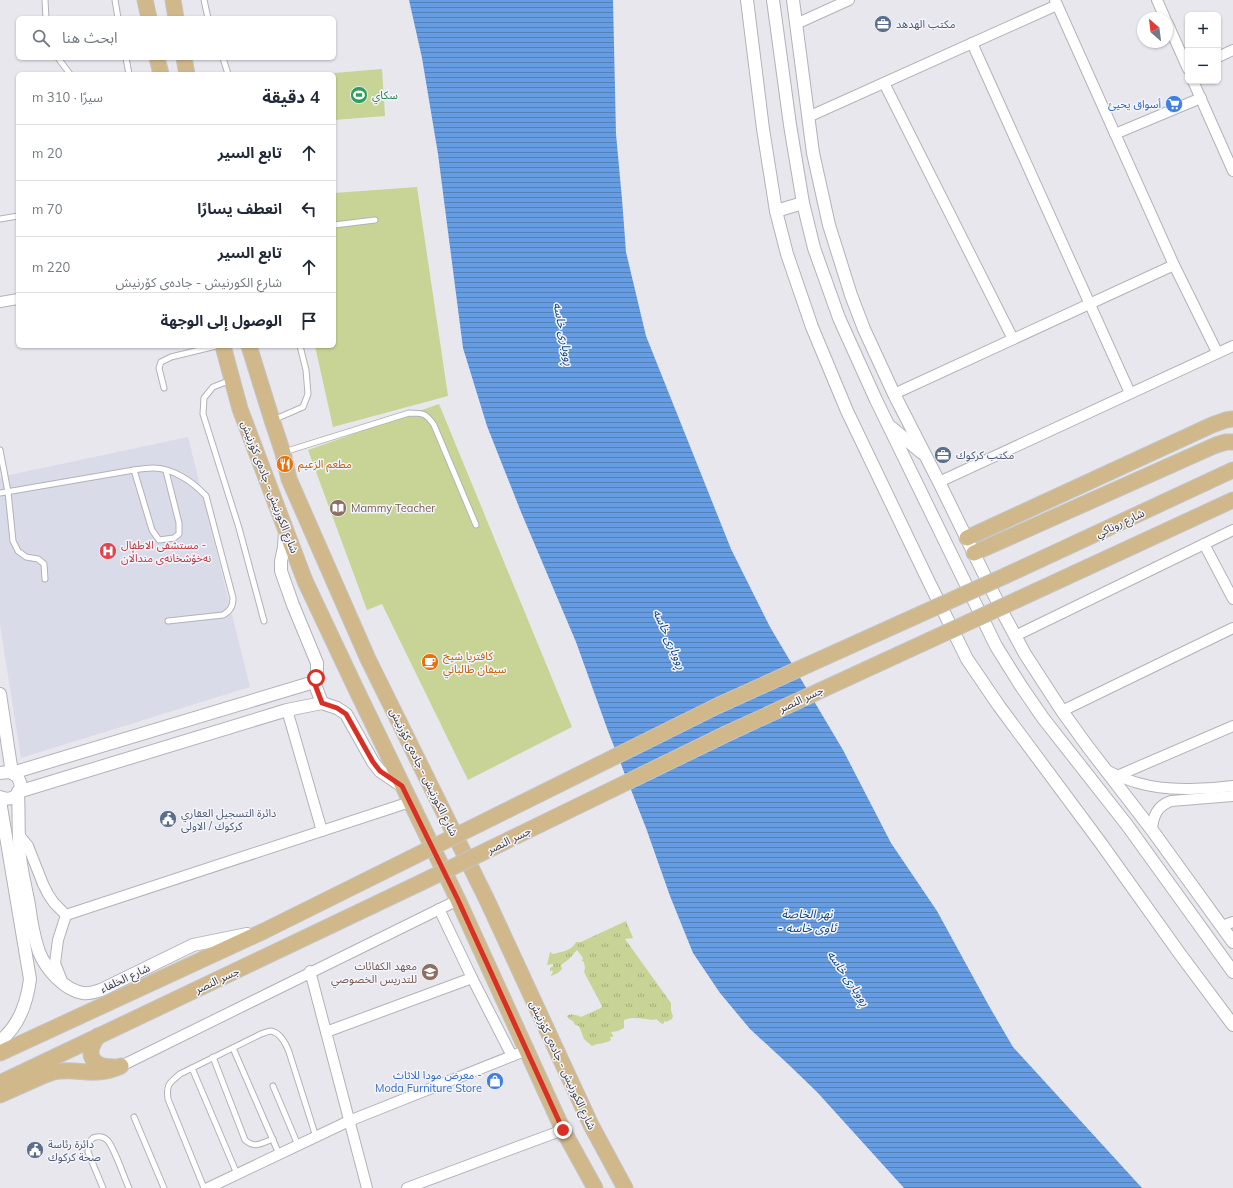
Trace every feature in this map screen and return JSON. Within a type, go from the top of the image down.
[{"type":"main road","points":[[145,0],[149,16]]},
{"type":"main road","points":[[173,0],[176,16]]},
{"type":"main road","points":[[157,60],[160,72]]},
{"type":"main road","points":[[184,60],[187,72]]},
{"type":"main road","name":"شارع الكورنيش - جادەی کۆرنیش","points":[[224,348],[240,409],[305,581],[458,900],[563,1130],[595,1188]]},
{"type":"main road","name":"شارع الكورنيش - جادەی کۆرنیش","points":[[250,348],[283,453],[289,479],[368,659],[487,900],[591,1125],[624,1188]]},
{"type":"main road","points":[[967,538],[1212,425],[1233,419]]},
{"type":"main road","points":[[974,553],[1216,445],[1226,442],[1233,442]]},
{"type":"main road","name":"شارع روناكي","points":[[264,931],[717,706],[1007,575],[1233,470]]},
{"type":"main road","name":"جسر النصر","points":[[0,1083],[420,883],[726,734],[1233,500]]},
{"type":"main road","points":[[0,1053],[264,931]]},
{"type":"main road","points":[[98,1036],[90,1049],[93,1060],[104,1066],[121,1066]]},
{"type":"main road","points":[[0,1095],[53,1072],[105,1072],[121,1066]]},
{"type":"street","points":[[746,0],[763,129],[776,211],[787,254],[812,327],[842,397],[928,580],[967,659],[999,706],[1233,1025]]},
{"type":"street","points":[[773,0],[790,125],[803,203],[814,248],[839,318],[888,425],[996,646],[1021,686],[1074,758],[1127,825],[1233,972]]},
{"type":"street","points":[[793,0],[808,117],[820,189],[829,225],[851,295],[864,329],[894,394],[1015,636],[1032,665],[1088,747],[1111,773],[1152,830],[1228,924],[1233,942]]},
{"type":"street","points":[[796,24],[849,0]]},
{"type":"street","points":[[1157,0],[1162,12]]},
{"type":"street","points":[[808,117],[972,43],[1056,3],[1174,265],[1218,352]]},
{"type":"street","points":[[1173,35],[1185,62]]},
{"type":"street","points":[[972,43],[1130,393]]},
{"type":"street","points":[[1221,56],[1233,50]]},
{"type":"street","points":[[884,83],[1013,339]]},
{"type":"street","points":[[1194,84],[1229,154],[1233,172]]},
{"type":"street","points":[[1115,134],[1201,98]]},
{"type":"street","points":[[776,211],[803,203]]},
{"type":"street","points":[[894,394],[1174,265]]},
{"type":"street","points":[[0,302],[16,299]]},
{"type":"street","points":[[939,482],[1233,346]]},
{"type":"street","points":[[888,425],[926,456]]},
{"type":"street","points":[[285,528],[281,571],[293,605],[317,663],[316,678],[314,682],[322,703]]},
{"type":"street","points":[[1015,636],[1233,530]]},
{"type":"street","points":[[1204,544],[1233,599]]},
{"type":"street","points":[[1062,711],[1233,628]]},
{"type":"street","points":[[0,694],[6,773],[314,682]]},
{"type":"street","points":[[0,797],[8,799],[16,796],[18,792],[287,710],[322,703],[337,708],[346,714],[373,762],[380,771],[402,786]]},
{"type":"street","points":[[287,710],[322,831]]},
{"type":"street","points":[[1111,773],[1233,726]]},
{"type":"street","points":[[1074,758],[1088,747]]},
{"type":"street","name":"شارع الخلفاء","points":[[6,773],[15,775],[20,781],[20,789],[18,792],[20,857],[31,921],[37,944],[43,960],[57,978],[76,991],[93,993],[101,990],[193,945],[264,931]]},
{"type":"street","points":[[1111,773],[1138,783],[1169,788],[1233,786]]},
{"type":"street","points":[[1185,800],[1186,788]]},
{"type":"street","points":[[1152,830],[1154,815],[1161,806],[1171,801],[1233,796]]},
{"type":"street","points":[[0,800],[30,979],[27,996],[21,1014],[16,1024],[6,1037],[0,1041]]},
{"type":"street","points":[[66,915],[410,802]]},
{"type":"street","points":[[19,835],[28,846],[48,894],[54,903],[66,915]]},
{"type":"street","points":[[121,1066],[310,971],[458,900]]},
{"type":"street","points":[[439,909],[512,1056]]},
{"type":"street","points":[[63,983],[56,963],[58,940],[66,915]]},
{"type":"street","points":[[310,971],[367,1188]]},
{"type":"street","points":[[326,1032],[472,978]]},
{"type":"street","points":[[208,1188],[349,1121],[527,1050]]},
{"type":"street","points":[[407,1188],[563,1130]]},
{"type":"lane","points":[[45,0],[46,16]]},
{"type":"lane","points":[[115,0],[118,16]]},
{"type":"lane","points":[[204,0],[208,16]]},
{"type":"lane","points":[[60,60],[68,72]]},
{"type":"lane","points":[[126,60],[129,72]]},
{"type":"lane","points":[[224,60],[227,72]]},
{"type":"lane","points":[[0,219],[16,216]]},
{"type":"lane","points":[[336,225],[375,220]]},
{"type":"lane","points":[[164,388],[159,368],[162,362],[171,357],[208,348]]},
{"type":"lane","points":[[272,420],[303,407],[308,394],[306,370],[300,348]]},
{"type":"lane","points":[[232,380],[213,387],[204,398],[203,414],[239,528],[264,621]]},
{"type":"lane","points":[[283,453],[409,413],[423,413],[429,417],[434,425],[476,525]]},
{"type":"lane","points":[[0,450],[8,492],[13,541],[18,552],[26,557],[38,559],[44,564],[45,579]]},
{"type":"lane","points":[[0,493],[134,470],[155,468],[173,472],[196,486],[206,496],[233,598],[233,605],[230,611],[223,615],[168,621]]},
{"type":"lane","points":[[134,470],[152,530],[159,540],[174,538],[179,534],[179,523],[166,471]]},
{"type":"lane","points":[[204,1188],[168,1099],[167,1090],[171,1082],[180,1074],[261,1034],[271,1031],[285,1042],[316,1137]]},
{"type":"lane","points":[[233,1048],[279,1154]]},
{"type":"lane","points":[[214,1058],[245,1140],[250,1144],[258,1145],[273,1138]]},
{"type":"lane","points":[[192,1068],[237,1174]]},
{"type":"lane","points":[[273,1086],[298,1145]]},
{"type":"lane","points":[[134,1117],[164,1188]]},
{"type":"lane","points":[[103,1188],[88,1152],[90,1140],[96,1136],[107,1139],[112,1146],[129,1188]]},
{"type":"shaded area","name":"مستشفى الاطفال - نەخۆشخانەی منداڵان","points":[[188,437],[250,687],[21,758],[0,625],[0,477]]},
{"type":"green space","name":"سكاي","points":[[382,69],[385,116],[336,120],[336,73]]},
{"type":"green space","points":[[417,187],[448,396],[333,427],[315,348],[336,348],[336,193]]},
{"type":"green space","points":[[439,404],[572,727],[468,780],[382,604],[367,610],[308,450]]},
{"type":"green space","points":[[626,921],[633,938],[625,939],[671,1003],[671,1011],[673,1016],[672,1019],[666,1022],[664,1021],[662,1024],[656,1019],[635,1018],[624,1020],[624,1028],[611,1032],[613,1037],[610,1037],[611,1040],[592,1046],[584,1039],[579,1026],[575,1025],[567,1016],[572,1014],[581,1017],[601,1008],[602,1006],[584,972],[585,968],[584,962],[582,961],[583,958],[577,950],[561,965],[562,969],[558,973],[551,976],[553,972],[552,970],[550,972],[550,968],[553,964],[547,965],[550,952],[553,954],[566,951],[576,942],[581,942]]},
{"type":"water","name":"نهر الخاصة - ئاوی خاسە","points":[[409,0],[613,0],[616,134],[626,252],[646,336],[731,549],[770,627],[843,750],[891,843],[937,911],[1013,1047],[1142,1188],[904,1188],[817,1092],[750,1029],[720,993],[693,953],[670,896],[576,642],[521,512],[487,426],[463,348],[438,154],[422,58]]},
{"type":"place","name":"مكتب الهدهد","points":[[883,24]]},
{"type":"place","name":"سكاي","points":[[359,95]]},
{"type":"place","name":"أسواق يحيئ","points":[[1174,104]]},
{"type":"place","name":"مكتب كركوك","points":[[943,455]]},
{"type":"place","name":"مطعم الزعيم","points":[[285,464]]},
{"type":"place","name":"Mammy Teacher","points":[[338,508]]},
{"type":"place","name":"مستشفى الاطفال - نەخۆشخانەی منداڵان","points":[[108,551]]},
{"type":"place","name":"كافتريا شيخ سيفان طالباني","points":[[430,662]]},
{"type":"place","name":"دائرة التسجيل العقاري كركوك / الاولى","points":[[168,819]]},
{"type":"place","name":"معهد الكفائات للتدريس الخصوصي","points":[[430,972]]},
{"type":"place","name":"معرض مودا للاثاث - Moda Furniture Store","points":[[495,1081]]},
{"type":"place","name":"دائرة رئاسة صحة كركوك","points":[[35,1150]]},
{"type":"route","points":[[316,678],[314,682],[322,703],[337,708],[346,714],[373,762],[380,771],[402,786],[458,900],[563,1130]]},
{"type":"water label","name":"ڕووباری خاسە","points":[[564,334]]},
{"type":"water label","name":"ڕووباری خاسە","points":[[670,639]]},
{"type":"water label","name":"ڕووباری خاسە","points":[[849,978]]}]
